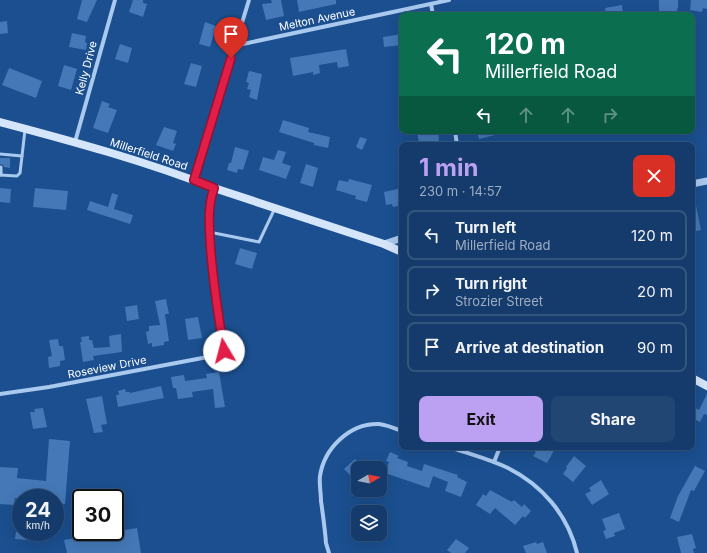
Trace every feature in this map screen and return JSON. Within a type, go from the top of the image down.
[{"type":"main road","name":"Millerfield Road","points":[[0,122],[76,142],[194,180],[384,244],[399,251]]},
{"type":"main road","points":[[695,380],[707,386]]},
{"type":"street","name":"Kelly Drive","points":[[76,142],[115,0]]},
{"type":"street","points":[[194,180],[249,0]]},
{"type":"street","name":"Melton Avenue","points":[[236,42],[243,44],[449,0]]},
{"type":"street","points":[[431,4],[432,12]]},
{"type":"street","points":[[695,183],[707,181]]},
{"type":"street","points":[[209,232],[210,198],[214,188]]},
{"type":"street","name":"Roseview Drive","points":[[0,394],[49,387],[213,356],[224,351],[211,261],[209,232]]},
{"type":"street","points":[[384,244],[399,239]]},
{"type":"street","points":[[329,553],[326,543],[320,478],[323,464],[331,449],[343,436],[360,427],[368,425],[385,425],[399,430]]},
{"type":"street","points":[[459,450],[494,462],[523,476],[548,497],[568,527],[577,553]]},
{"type":"street","points":[[494,462],[499,450]]},
{"type":"lane","points":[[1,167],[0,175],[17,176],[20,173],[25,129]]},
{"type":"lane","points":[[1,155],[22,156]]},
{"type":"lane","points":[[209,232],[259,242],[275,208]]},
{"type":"building","points":[[82,0],[97,0],[87,22],[77,19]]},
{"type":"building","points":[[133,0],[143,0],[143,3],[147,4],[143,17],[129,12]]},
{"type":"building","points":[[271,0],[281,0],[284,16],[266,20],[262,4],[272,3]]},
{"type":"building","points":[[297,0],[336,0],[336,4],[299,12]]},
{"type":"building","points":[[659,0],[678,0],[677,12],[659,12]]},
{"type":"building","points":[[691,0],[707,0],[707,9],[703,8],[702,12],[690,10]]},
{"type":"building","points":[[622,5],[623,12],[606,12],[605,8]]},
{"type":"building","points":[[7,21],[8,33],[0,34],[0,22]]},
{"type":"building","points":[[205,22],[216,26],[210,47],[199,44]]},
{"type":"building","points":[[72,33],[86,36],[86,50],[69,47]]},
{"type":"building","points":[[399,34],[399,45],[384,47],[383,37]]},
{"type":"building","points":[[120,44],[132,48],[128,63],[115,59]]},
{"type":"building","points":[[346,49],[349,66],[338,68],[337,62],[319,65],[320,73],[313,75],[313,72],[293,76],[290,58]]},
{"type":"building","points":[[191,63],[202,66],[196,87],[184,84]]},
{"type":"building","points":[[64,65],[77,69],[71,90],[58,86]]},
{"type":"building","points":[[9,68],[42,81],[36,98],[2,85]]},
{"type":"building","points":[[249,71],[262,74],[257,100],[249,97],[251,90],[247,89],[249,83],[246,82]]},
{"type":"building","points":[[102,101],[110,104],[108,107],[117,110],[108,133],[93,128]]},
{"type":"building","points":[[283,120],[309,128],[308,132],[330,137],[328,148],[314,145],[314,143],[279,132]]},
{"type":"building","points":[[164,127],[177,131],[173,143],[176,144],[173,151],[156,145]]},
{"type":"building","points":[[417,134],[438,134],[439,141],[419,142]]},
{"type":"building","points":[[478,134],[499,134],[479,139]]},
{"type":"building","points":[[360,137],[367,139],[362,150],[356,147]]},
{"type":"building","points":[[235,147],[249,151],[243,170],[238,169],[237,173],[227,170],[229,163],[231,163]]},
{"type":"building","points":[[278,150],[286,152],[282,163],[291,166],[286,179],[259,170],[263,157],[274,160]]},
{"type":"building","points":[[0,158],[10,158],[10,168],[4,167],[0,164]]},
{"type":"building","points":[[306,164],[318,168],[313,187],[300,183]]},
{"type":"building","points":[[349,179],[372,185],[367,202],[355,199],[356,196],[336,190],[339,180],[348,182]]},
{"type":"building","points":[[0,188],[11,189],[10,203],[0,202]]},
{"type":"building","points":[[35,188],[68,191],[66,210],[33,207]]},
{"type":"building","points":[[399,189],[399,206],[393,207],[392,204],[386,205],[384,192]]},
{"type":"building","points":[[112,193],[118,195],[114,209],[133,215],[130,224],[87,210],[90,201],[108,207]]},
{"type":"building","points":[[695,201],[701,230],[695,231]]},
{"type":"building","points":[[240,248],[257,253],[252,269],[235,264]]},
{"type":"building","points":[[166,299],[169,314],[165,314],[169,341],[164,342],[164,345],[152,347],[152,343],[148,344],[146,332],[149,331],[149,326],[160,325],[155,301]]},
{"type":"building","points":[[137,305],[139,319],[127,321],[125,307]]},
{"type":"building","points":[[198,317],[202,338],[188,340],[185,319]]},
{"type":"building","points":[[121,334],[122,352],[93,356],[94,360],[83,362],[80,342],[82,342],[81,337],[89,336],[89,340],[92,340],[94,348],[110,347],[109,336]]},
{"type":"building","points":[[58,339],[59,346],[63,346],[65,360],[60,361],[60,366],[49,368],[48,357],[52,356],[49,340]]},
{"type":"building","points":[[219,372],[225,407],[215,408],[213,389],[192,392],[193,397],[178,399],[176,388],[173,388],[171,377],[184,375],[185,381],[207,378],[206,374]]},
{"type":"building","points":[[161,386],[164,398],[118,407],[116,395],[119,395],[118,391],[125,389],[126,392],[130,393]]},
{"type":"building","points":[[707,394],[707,415],[704,414],[700,422],[695,420],[695,408],[699,410]]},
{"type":"building","points":[[102,396],[107,424],[101,425],[103,432],[94,433],[86,399]]},
{"type":"building","points":[[43,408],[47,427],[33,429],[30,412],[35,412],[34,409]]},
{"type":"building","points":[[49,439],[70,441],[65,504],[64,489],[12,489],[12,505],[0,504],[0,467],[18,468],[17,478],[46,481]]},
{"type":"building","points":[[532,450],[554,450],[547,463],[533,456],[536,452]]},
{"type":"building","points":[[390,452],[399,456],[397,458],[408,462],[407,466],[422,471],[424,464],[458,475],[457,477],[467,482],[461,497],[445,491],[448,482],[433,476],[429,488],[387,474],[389,462],[386,461]]},
{"type":"building","points":[[574,456],[586,466],[573,482],[563,474]]},
{"type":"building","points":[[351,463],[351,476],[344,469]]},
{"type":"building","points":[[695,466],[705,471],[694,491],[691,490],[679,522],[670,518],[678,496]]},
{"type":"building","points":[[601,480],[609,494],[592,505],[585,494],[591,491],[589,488]]},
{"type":"building","points":[[490,490],[512,502],[514,500],[522,507],[524,504],[531,511],[525,518],[523,516],[515,525],[495,508],[490,514],[476,505],[483,494],[486,496]]},
{"type":"building","points":[[619,513],[625,529],[614,533],[615,536],[606,539],[603,531],[606,530],[602,519]]},
{"type":"building","points":[[137,528],[141,553],[67,553],[64,540],[72,539],[72,541],[124,541],[124,530]]},
{"type":"building","points":[[692,534],[696,548],[693,549],[694,553],[681,553],[677,537]]},
{"type":"building","points":[[456,539],[469,548],[465,553],[451,553],[447,550]]},
{"type":"building","points":[[536,542],[537,544],[543,542],[547,553],[526,553],[523,546]]},
{"type":"route","points":[[224,351],[211,261],[209,215],[210,198],[214,188],[194,180],[231,58]]}]
